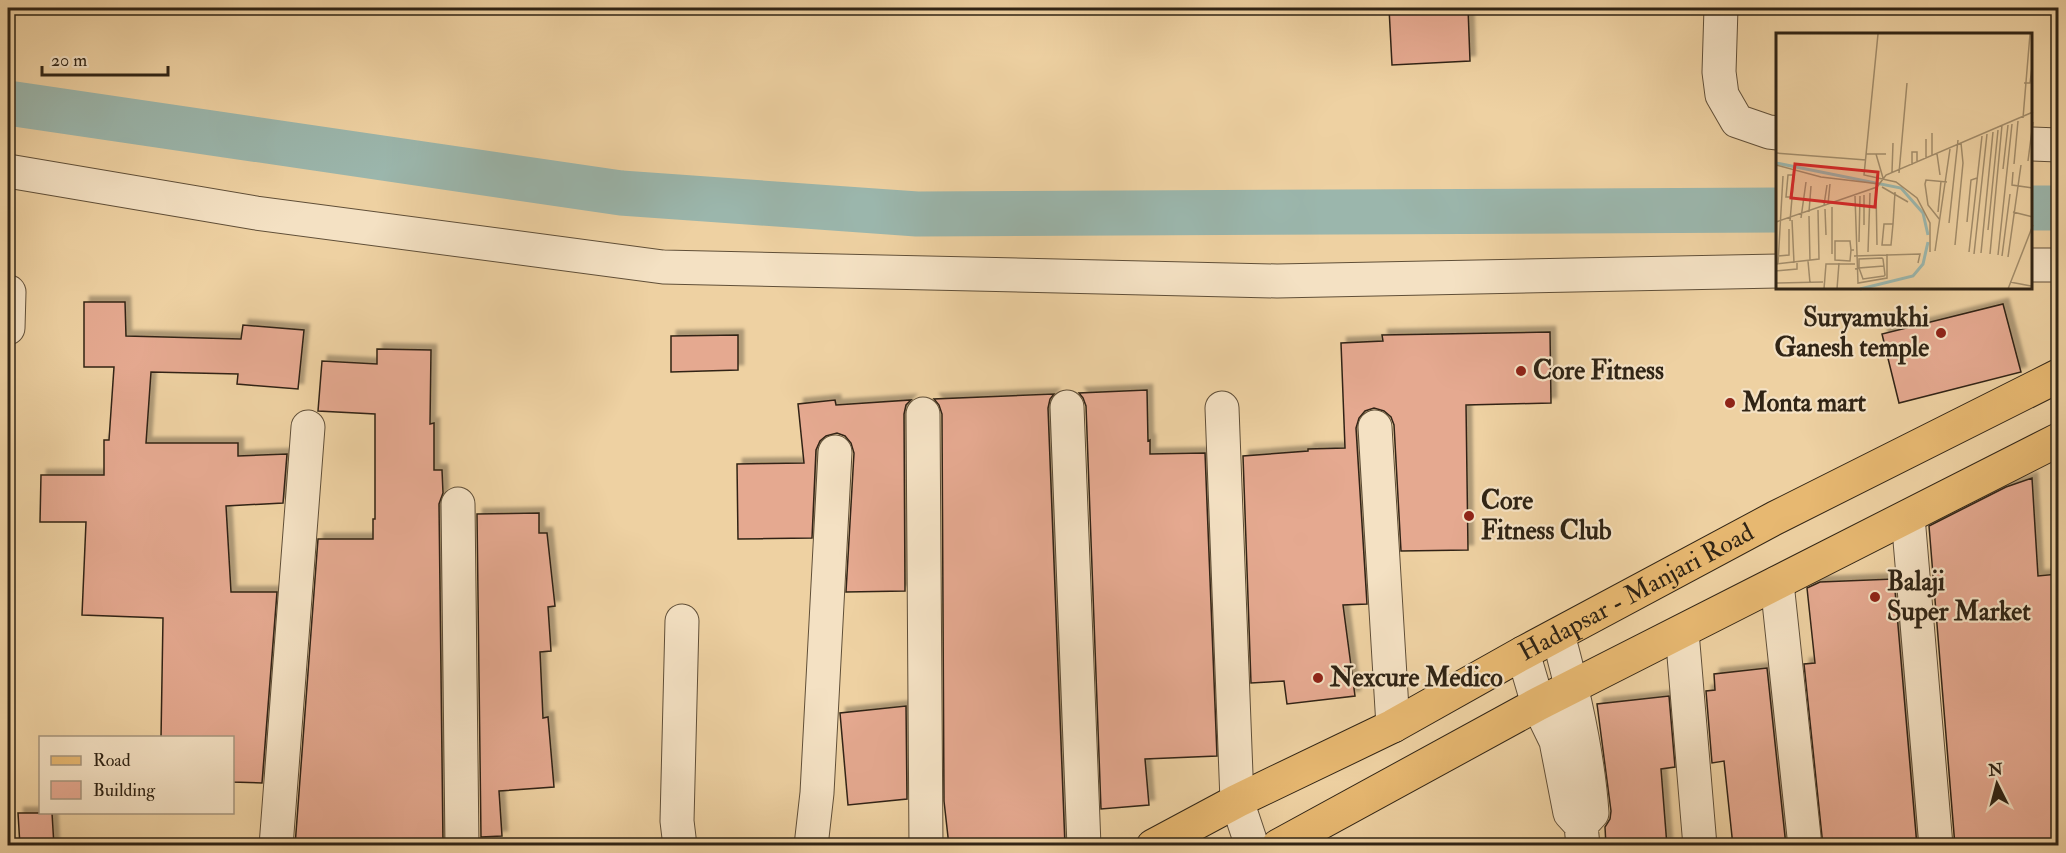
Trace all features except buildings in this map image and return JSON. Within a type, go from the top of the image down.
[{"type":"main road","name":"Hadapsar - Manjari Road","points":[[1153,846],[1237,801],[1393,726],[1775,519],[2058,376]]},
{"type":"main road","name":"Hadapsar - Manjari Road","points":[[1278,846],[1538,704],[2058,440]]},
{"type":"street","points":[[1721,8],[1719,72],[1722,95],[1737,121],[1776,133]]},
{"type":"street","points":[[2033,144],[2058,145]]},
{"type":"street","points":[[8,171],[256,213],[663,267],[1277,281],[1776,271]]},
{"type":"street","points":[[2033,265],[2058,266]]},
{"type":"street","points":[[8,292],[8,328]]},
{"type":"street","points":[[1067,407],[1084,846]]},
{"type":"street","points":[[1222,408],[1237,801],[1252,846]]},
{"type":"street","points":[[923,414],[926,846]]},
{"type":"street","points":[[276,846],[308,427]]},
{"type":"street","points":[[1375,427],[1393,726]]},
{"type":"street","points":[[811,846],[818,793],[836,452]]},
{"type":"street","points":[[458,504],[462,846]]},
{"type":"street","points":[[1908,517],[1936,846]]},
{"type":"street","points":[[1777,583],[1804,846]]},
{"type":"street","points":[[680,846],[677,821],[682,621]]},
{"type":"street","points":[[1682,632],[1700,846]]},
{"type":"street","points":[[1558,635],[1572,687],[1590,780],[1592,813],[1582,835]]},
{"type":"street","points":[[1523,654],[1538,704],[1556,741],[1570,813],[1582,835]]},
{"type":"waterway","points":[[8,103],[621,193],[917,214],[1776,210]]},
{"type":"waterway","points":[[2033,208],[2058,208]]},
{"type":"place","name":"Suryamukhi Ganesh temple","points":[[1941,333]]},
{"type":"place","name":"Core Fitness","points":[[1521,371]]},
{"type":"place","name":"Monta mart","points":[[1730,403]]},
{"type":"place","name":"Core Fitness Club","points":[[1469,516]]},
{"type":"place","name":"Balaji Super Market","points":[[1875,597]]},
{"type":"place","name":"Nexcure Medico","points":[[1318,678]]}]
